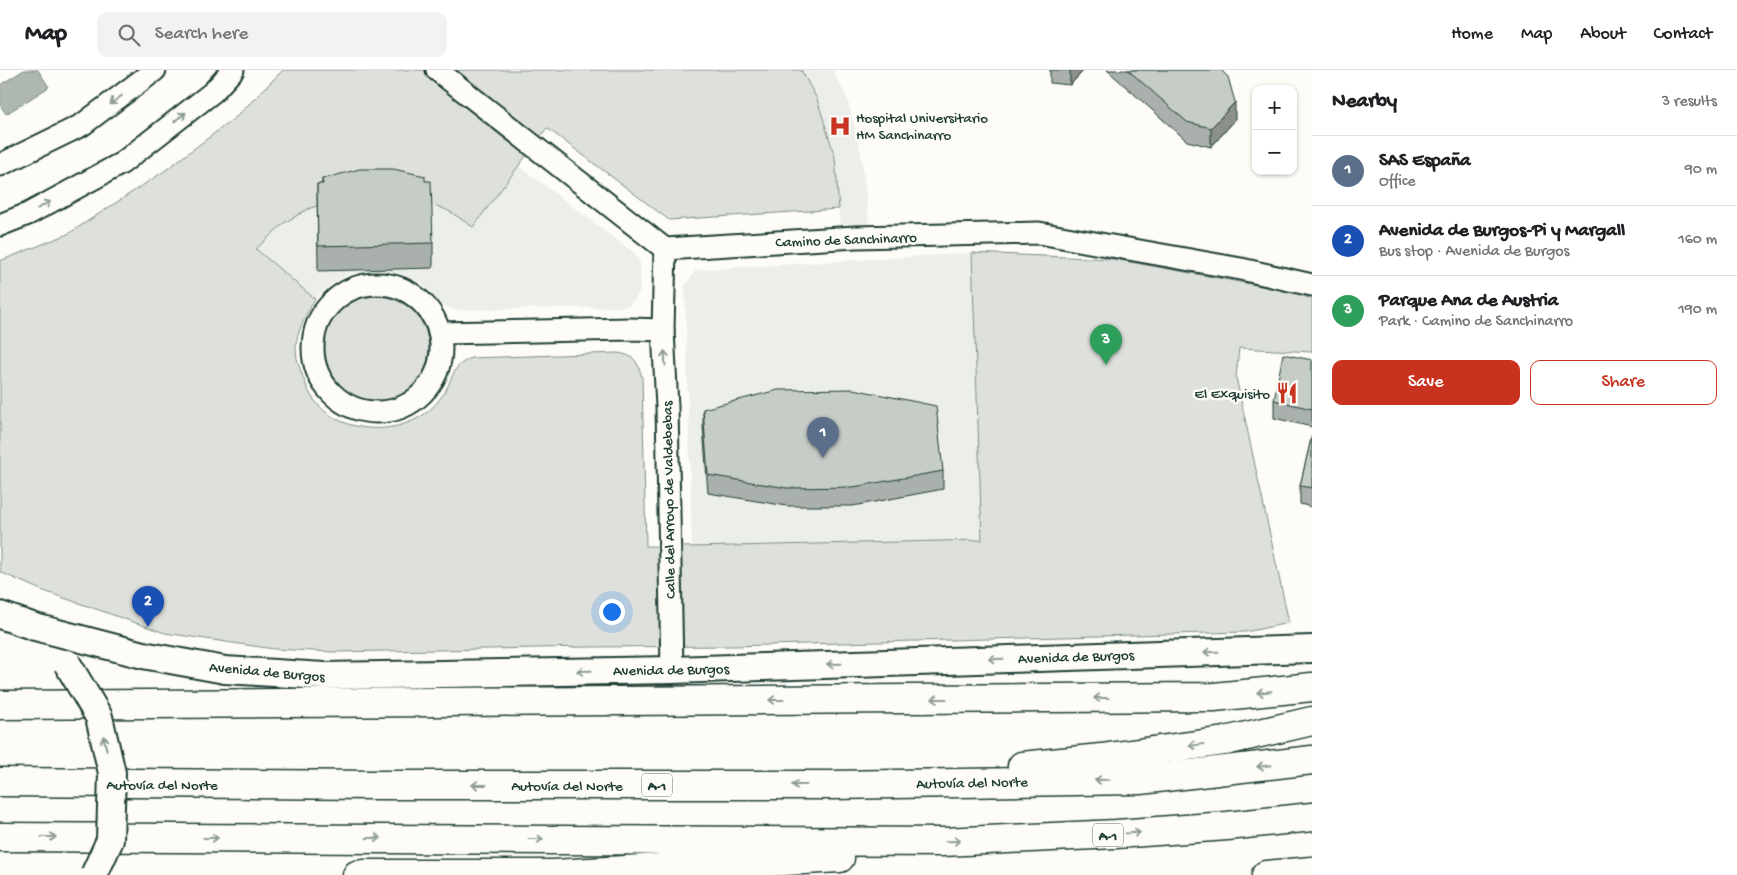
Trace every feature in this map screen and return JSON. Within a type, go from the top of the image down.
[{"type":"highway","points":[[0,705],[1214,697],[1312,687]]},
{"type":"highway","points":[[832,785],[1120,755],[1225,741],[1312,721]]},
{"type":"highway","name":"Autovía del Norte","points":[[0,782],[366,785],[832,785],[1140,780],[1312,760]]},
{"type":"highway","name":"A-1","points":[[0,837],[904,842],[1116,834],[1227,826],[1312,817]]},
{"type":"highway","points":[[357,875],[553,874],[850,858],[904,842]]},
{"type":"highway","points":[[1266,875],[1312,871]]},
{"type":"street","points":[[0,165],[82,125],[155,70]]},
{"type":"street","points":[[0,225],[28,214],[122,163],[213,92],[233,70]]},
{"type":"street","points":[[437,70],[665,249]]},
{"type":"street","name":"Camino de Sanchinarro","points":[[665,249],[856,237],[1039,234],[1241,269],[1312,285]]},
{"type":"street","name":"Calle del Arroyo de Valdebebas","points":[[665,249],[663,330],[667,407],[672,670]]},
{"type":"street","points":[[373,284],[395,287],[415,296],[430,312],[439,333],[441,353],[437,373],[426,390],[411,403],[392,411],[371,412],[352,408],[334,396],[322,381],[314,362],[313,340],[320,319],[333,301],[352,289],[373,284]]},
{"type":"street","points":[[439,333],[663,330]]},
{"type":"street","name":"Avenida de Burgos","points":[[0,615],[35,627],[143,655],[225,670],[324,676],[672,670],[1312,648]]},
{"type":"street","name":"Avenida de Burgos","points":[[35,627],[67,663],[99,717],[112,773],[110,840],[94,875]]},
{"type":"shaded area","points":[[24,70],[38,70],[49,87],[6,114],[0,105],[0,85]]},
{"type":"shaded area","points":[[283,70],[801,70],[817,99],[835,157],[839,209],[669,220],[547,128],[473,227],[449,211],[425,201],[331,201],[308,209],[284,223],[256,249],[315,299],[302,323],[296,343],[297,358],[306,385],[315,401],[327,413],[342,422],[359,427],[394,427],[426,413],[444,393],[457,367],[471,358],[618,353],[635,360],[642,377],[646,546],[692,547],[982,540],[972,253],[1114,259],[1289,291],[1312,299],[1312,352],[1239,348],[1236,377],[1289,623],[1245,632],[732,646],[335,652],[274,649],[165,633],[41,590],[0,572],[0,261],[68,234],[163,172],[236,117]]},
{"type":"shaded area","name":"Hospital Universitario HM Sanchinarro","points":[[801,70],[832,70],[847,98],[861,153],[869,224],[840,226],[835,157],[817,99]]},
{"type":"shaded area","points":[[519,166],[634,253],[640,263],[640,291],[628,306],[453,310],[440,303],[421,283],[396,273],[350,273],[328,287],[315,299],[256,250],[284,223],[308,209],[331,201],[425,201],[449,211],[473,226]]},
{"type":"shaded area","points":[[972,253],[982,540],[692,547],[685,286],[696,270]]},
{"type":"shaded area","points":[[376,296],[396,300],[413,312],[425,329],[429,349],[425,369],[413,386],[396,398],[376,402],[356,398],[339,386],[327,369],[323,349],[327,329],[339,312],[356,300]]},
{"type":"building","points":[[1128,70],[1221,70],[1228,77],[1235,102],[1211,128],[1187,122]]},
{"type":"building","points":[[360,169],[393,169],[425,176],[425,181],[431,181],[433,243],[318,246],[317,184],[323,184],[322,179]]},
{"type":"building","points":[[1283,354],[1312,360],[1312,409],[1274,400]]},
{"type":"building","points":[[853,389],[936,406],[943,471],[853,487],[787,488],[708,475],[703,409],[778,390]]},
{"type":"building","points":[[1312,435],[1312,488],[1300,486]]},
{"type":"place","name":"Hospital Universitario HM Sanchinarro","points":[[840,126]]},
{"type":"place","name":"Parque Ana de Austria","points":[[1106,365]]},
{"type":"place","name":"El Exquisito","points":[[1287,393]]},
{"type":"place","name":"SAS España","points":[[823,458]]},
{"type":"place","name":"Avenida de Burgos-Pi y Margall","points":[[148,627]]}]
